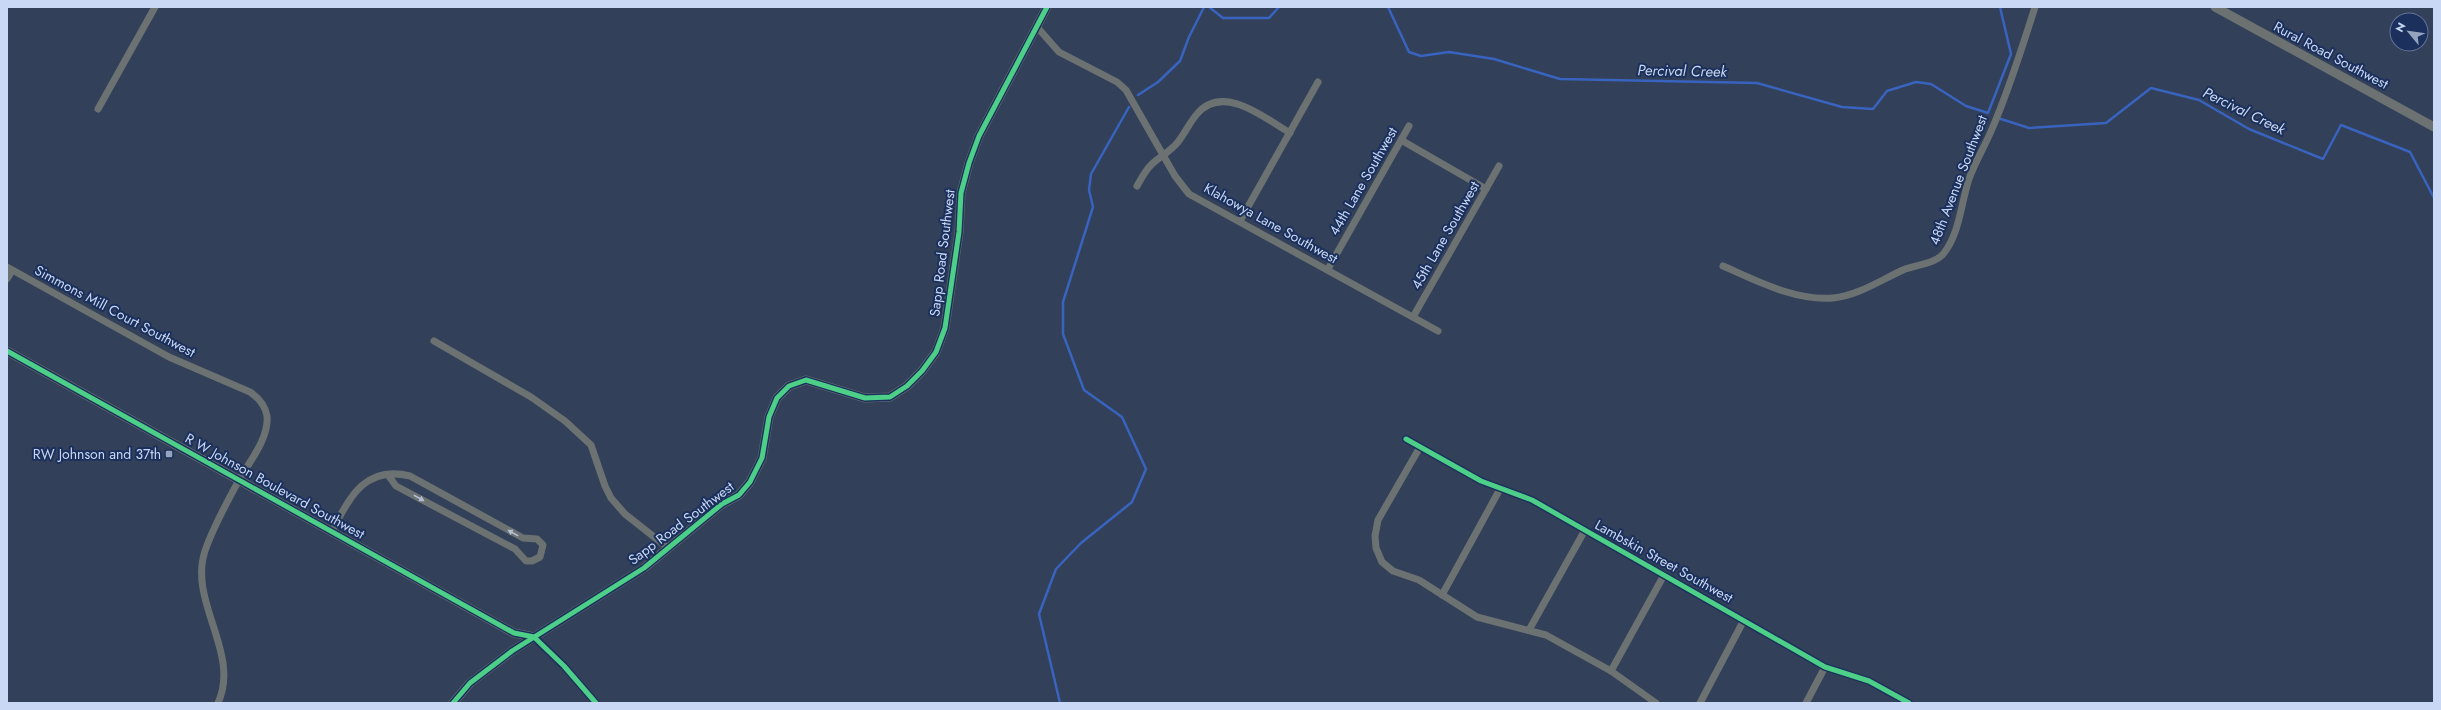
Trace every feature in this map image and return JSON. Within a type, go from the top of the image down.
[{"type":"street","points":[[98,109],[155,7]]},
{"type":"street","name":"Sapp Road Southwest","points":[[453,703],[470,683],[512,651],[644,568],[722,504],[739,495],[750,482],[762,458],[769,417],[777,398],[789,386],[806,380],[865,398],[890,397],[907,386],[936,352],[945,328],[959,232],[961,194],[969,163],[979,136],[1047,7]]},
{"type":"street","name":"48th Avenue Southwest","points":[[1723,266],[1764,284],[1802,295],[1834,298],[1871,286],[1944,254],[1961,214],[1969,179],[1993,128],[2019,59],[2035,7]]},
{"type":"street","name":"Rural Road Southwest","points":[[2215,7],[2434,127]]},
{"type":"street","name":"Klahowya Lane Southwest","points":[[1037,27],[1059,52],[1121,86],[1136,106],[1175,176],[1189,194],[1328,269],[1438,332]]},
{"type":"street","points":[[1240,221],[1318,82]]},
{"type":"street","points":[[1137,186],[1151,165],[1165,156],[1179,141],[1198,113],[1212,103],[1227,101],[1242,105],[1290,133]]},
{"type":"street","name":"44th Lane Southwest","points":[[1328,269],[1409,126]]},
{"type":"street","points":[[1401,140],[1486,189]]},
{"type":"street","name":"45th Lane Southwest","points":[[1413,317],[1499,166]]},
{"type":"street","points":[[7,279],[10,269]]},
{"type":"street","name":"Simmons Mill Court Southwest","points":[[10,269],[144,344],[199,371],[240,386],[260,399],[267,417],[265,432],[208,542],[202,564],[205,596],[223,663],[224,680],[218,703]]},
{"type":"street","points":[[434,341],[504,381],[565,420],[591,444],[605,486],[611,498],[625,514],[668,548]]},
{"type":"street","name":"R W Johnson Boulevard Southwest","points":[[7,351],[514,633],[534,637]]},
{"type":"street","name":"Lambskin Street Southwest","points":[[1406,439],[1500,490],[1532,500],[1825,667],[1870,681],[1909,703]]},
{"type":"street","points":[[1420,447],[1378,520],[1375,536],[1376,548],[1382,562],[1393,571],[1419,580],[1477,617],[1546,635],[1611,671],[1656,703]]},
{"type":"street","points":[[332,531],[358,487],[372,480],[388,475],[401,474],[410,476],[523,538],[530,537],[537,539],[543,545],[540,557],[532,561],[526,561],[515,549],[396,486],[388,475]]},
{"type":"street","points":[[1442,595],[1500,490]]},
{"type":"street","points":[[1529,630],[1585,530]]},
{"type":"street","points":[[1611,671],[1664,575]]},
{"type":"street","points":[[1700,703],[1744,620]]},
{"type":"street","points":[[534,637],[564,666],[596,703]]},
{"type":"street","points":[[1806,703],[1825,667]]},
{"type":"waterway","points":[[1138,95],[1158,82],[1180,61],[1189,37],[1204,7]]},
{"type":"waterway","name":"Percival Creek","points":[[1209,7],[1223,18],[1269,18],[1279,7]]},
{"type":"waterway","name":"Percival Creek","points":[[1388,7],[1409,52],[1421,56],[1449,52],[1494,59],[1560,79],[1757,83],[1842,107],[1873,109],[1887,91],[1916,82],[1931,84],[1966,106],[1988,113],[2011,54],[2000,7]]},
{"type":"waterway","name":"Percival Creek","points":[[2001,119],[2029,128],[2106,123],[2151,88],[2199,100],[2249,129],[2323,159],[2341,125],[2410,152],[2434,198]]},
{"type":"waterway","points":[[1060,703],[1039,614],[1056,569],[1081,543],[1132,502],[1146,469],[1122,417],[1084,390],[1063,334],[1063,302],[1093,207],[1089,190],[1091,174],[1129,107]]},
{"type":"cycle path","points":[[453,703],[470,683],[512,651],[644,568],[722,504],[739,495],[750,482],[762,458],[769,417],[777,398],[789,386],[806,380],[865,398],[890,397],[907,386],[922,371],[936,352],[945,328],[959,232],[961,193],[969,163],[979,136],[1047,7]]},
{"type":"cycle path","points":[[7,351],[514,633],[534,637],[564,666],[596,703]]},
{"type":"cycle path","points":[[1406,439],[1481,481],[1532,500],[1825,667],[1869,681],[1909,703]]},
{"type":"place","name":"RW Johnson and 37th","points":[[169,454]]}]
